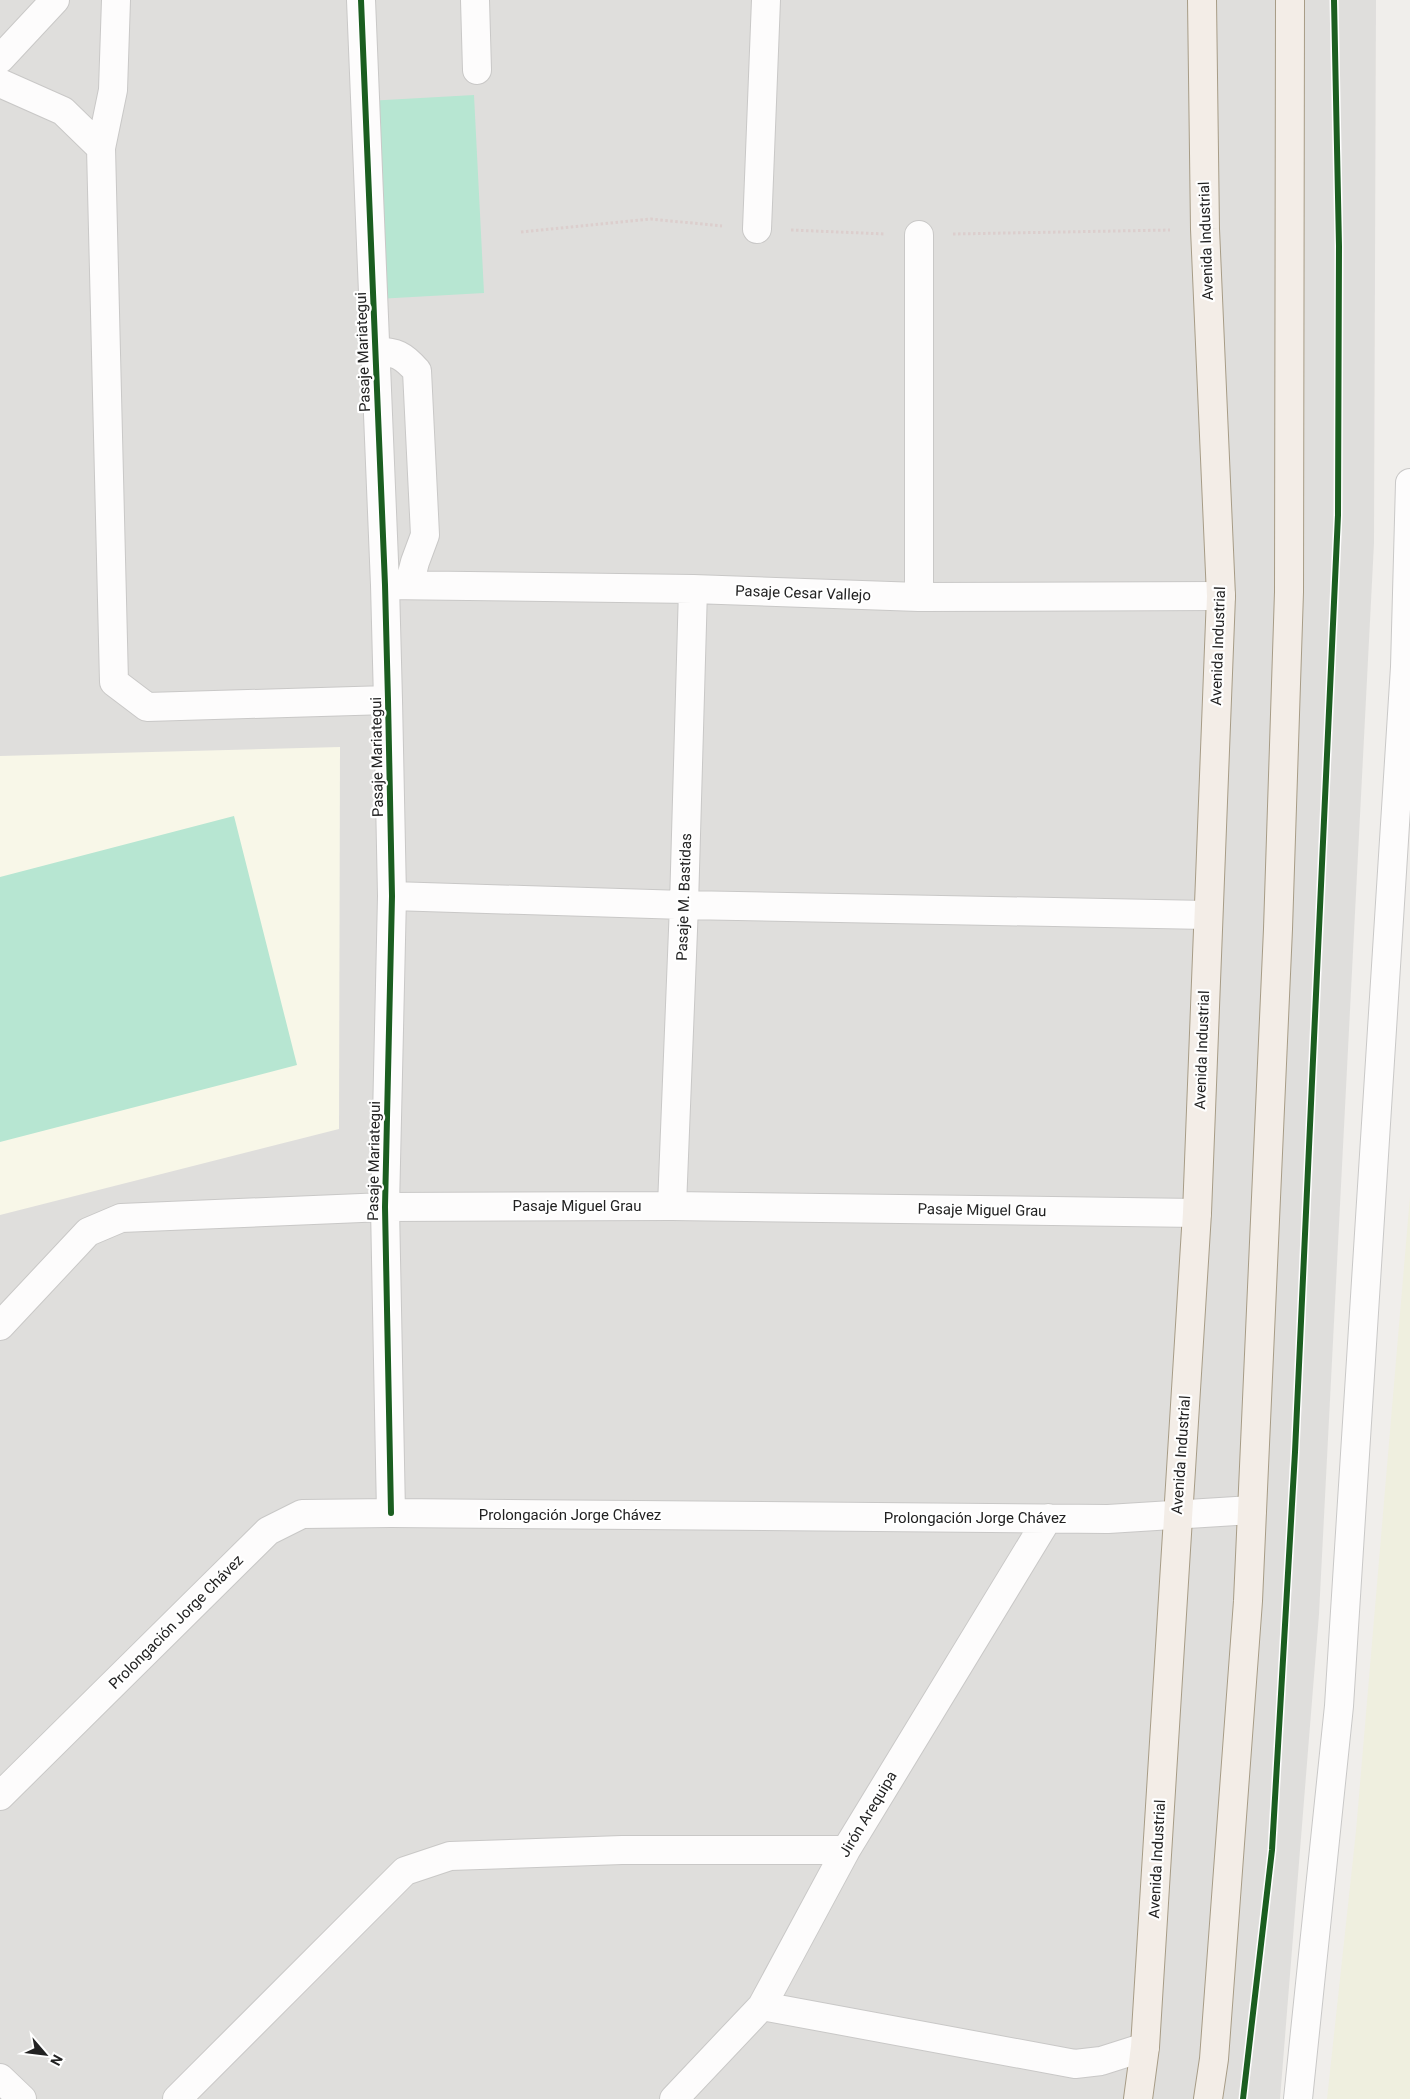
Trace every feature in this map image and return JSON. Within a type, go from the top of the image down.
[{"type":"main road","name":"Avenida Industrial","points":[[1138,2099],[1145,2047],[1197,1214],[1207,915],[1221,596],[1205,229],[1202,0]]},
{"type":"main road","points":[[1208,2099],[1214,2049],[1248,1601],[1277,939],[1289,592],[1290,0]]},
{"type":"street","points":[[0,59],[55,0]]},
{"type":"street","points":[[116,0],[113,90],[101,148],[114,682],[147,707],[388,700]]},
{"type":"street","name":"Pasaje Mariategui","points":[[361,0],[376,351],[397,585],[388,700],[392,896],[385,1208],[391,1513]]},
{"type":"street","points":[[475,0],[476,70]]},
{"type":"street","points":[[757,229],[766,0]]},
{"type":"street","points":[[0,83],[63,112],[101,148]]},
{"type":"street","points":[[919,235],[919,597]]},
{"type":"street","points":[[376,351],[395,352],[417,370],[425,535],[415,562],[397,585]]},
{"type":"street","points":[[1298,2099],[1339,1706],[1405,667],[1410,482]]},
{"type":"street","name":"Pasaje Cesar Vallejo","points":[[397,585],[693,589],[919,597],[1221,596]]},
{"type":"street","name":"Pasaje M. Bastidas","points":[[672,1206],[684,905],[693,589]]},
{"type":"street","points":[[392,896],[684,905],[1207,915]]},
{"type":"street","name":"Pasaje Miguel Grau","points":[[0,1326],[88,1232],[121,1218],[385,1208],[672,1206],[1197,1214]]},
{"type":"street","name":"Prolongación Jorge Chávez","points":[[0,1796],[268,1531],[302,1514],[391,1513],[1108,1519],[1252,1510]]},
{"type":"street","name":"Jirón Arequipa","points":[[674,2099],[762,2006],[846,1850],[1048,1518]]},
{"type":"street","points":[[177,2099],[405,1871],[450,1856],[622,1850],[846,1850]]},
{"type":"street","points":[[762,2006],[1075,2064],[1101,2061],[1145,2047]]},
{"type":"street","points":[[0,2078],[22,2099]]},
{"type":"path","points":[[521,232],[651,220],[757,229],[919,235],[1205,229]]},
{"type":"shaded area","points":[[0,0],[1376,0],[1374,543],[1319,1614],[1280,2099],[0,2099]]},
{"type":"shaded area","points":[[340,747],[339,1129],[0,1215],[0,756]]},
{"type":"green space","points":[[474,95],[484,293],[377,299],[367,101]]},
{"type":"green space","points":[[234,816],[297,1065],[0,1142],[0,877]]},
{"type":"green space","points":[[1410,1196],[1410,2099],[1327,2099],[1356,1831]]},
{"type":"cycle path","points":[[361,0],[385,585],[392,896],[385,1207],[391,1513]]},
{"type":"cycle path","points":[[1243,2099],[1272,1850],[1295,1452],[1338,515],[1339,246],[1334,0]]}]
